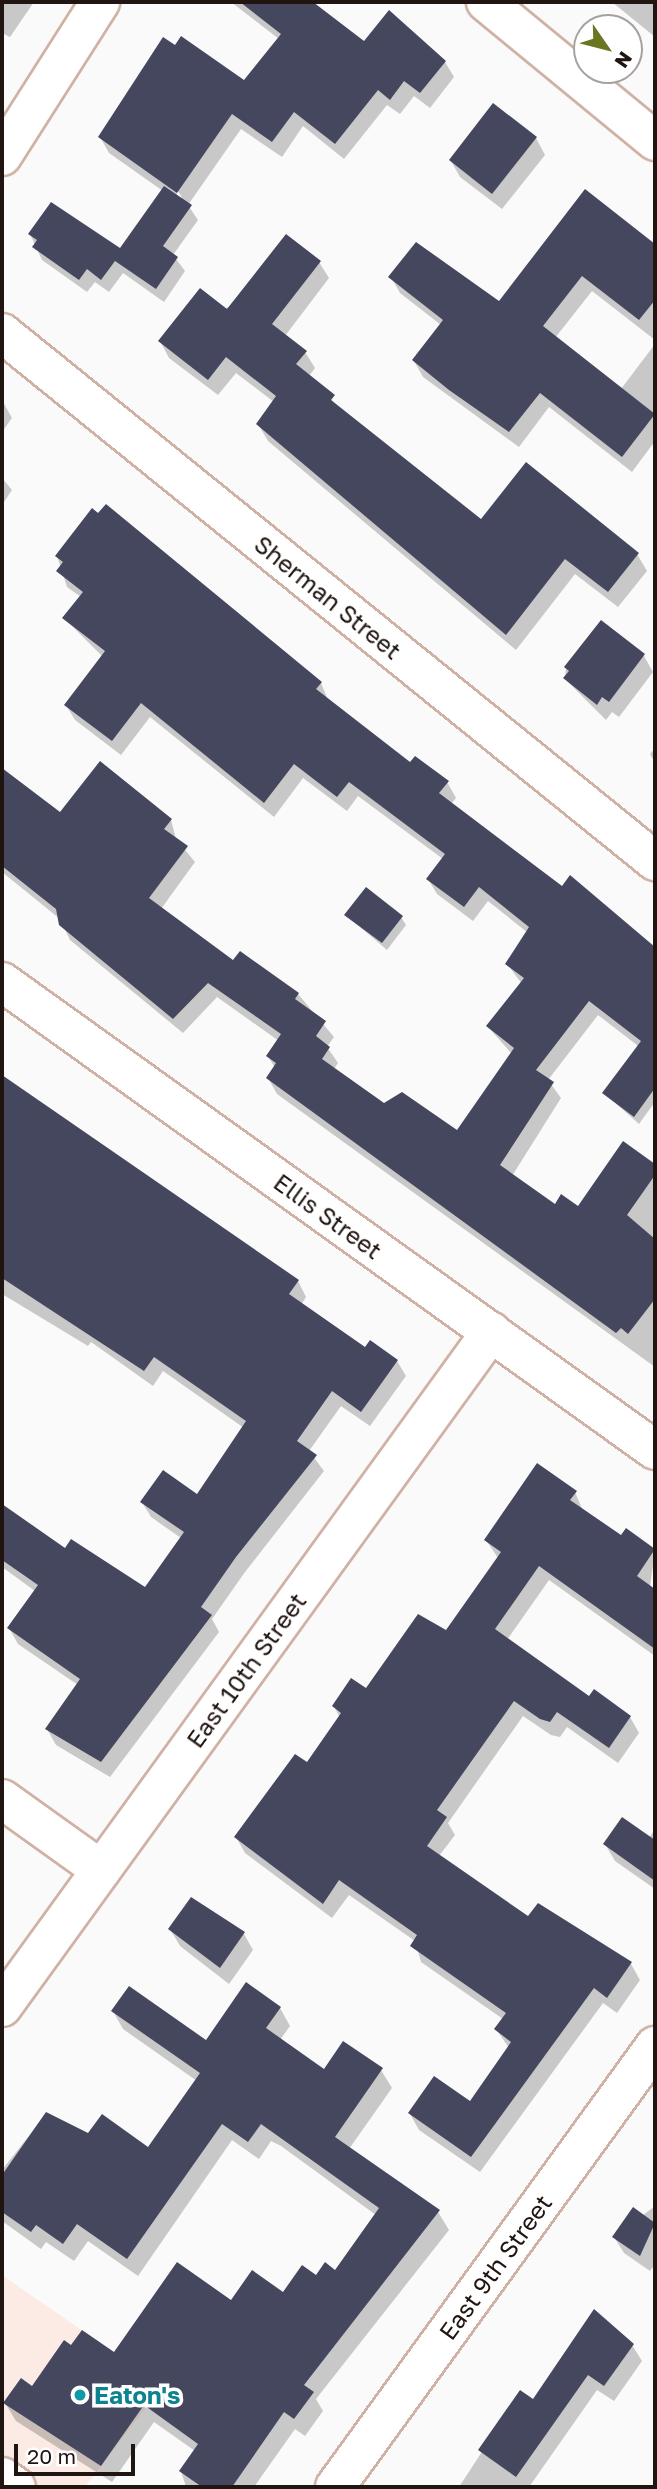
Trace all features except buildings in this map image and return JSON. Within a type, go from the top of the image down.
[{"type":"street","points":[[2,156],[100,2]]},
{"type":"street","points":[[486,2],[655,141]]},
{"type":"street","name":"Sherman Street","points":[[2,333],[655,861]]},
{"type":"street","name":"Ellis Street","points":[[2,982],[655,1450]]},
{"type":"street","name":"East 10th Street","points":[[2,2007],[491,1332]]},
{"type":"street","points":[[2,1799],[101,1870]]},
{"type":"street","name":"East 9th Street","points":[[335,2487],[655,2046]]},
{"type":"street","points":[[2,2477],[16,2487]]},
{"type":"shaded area","points":[[2,2275],[162,2386],[85,2487],[16,2487],[2,2477]]},
{"type":"place","name":"Eaton's","points":[[80,2395]]}]
